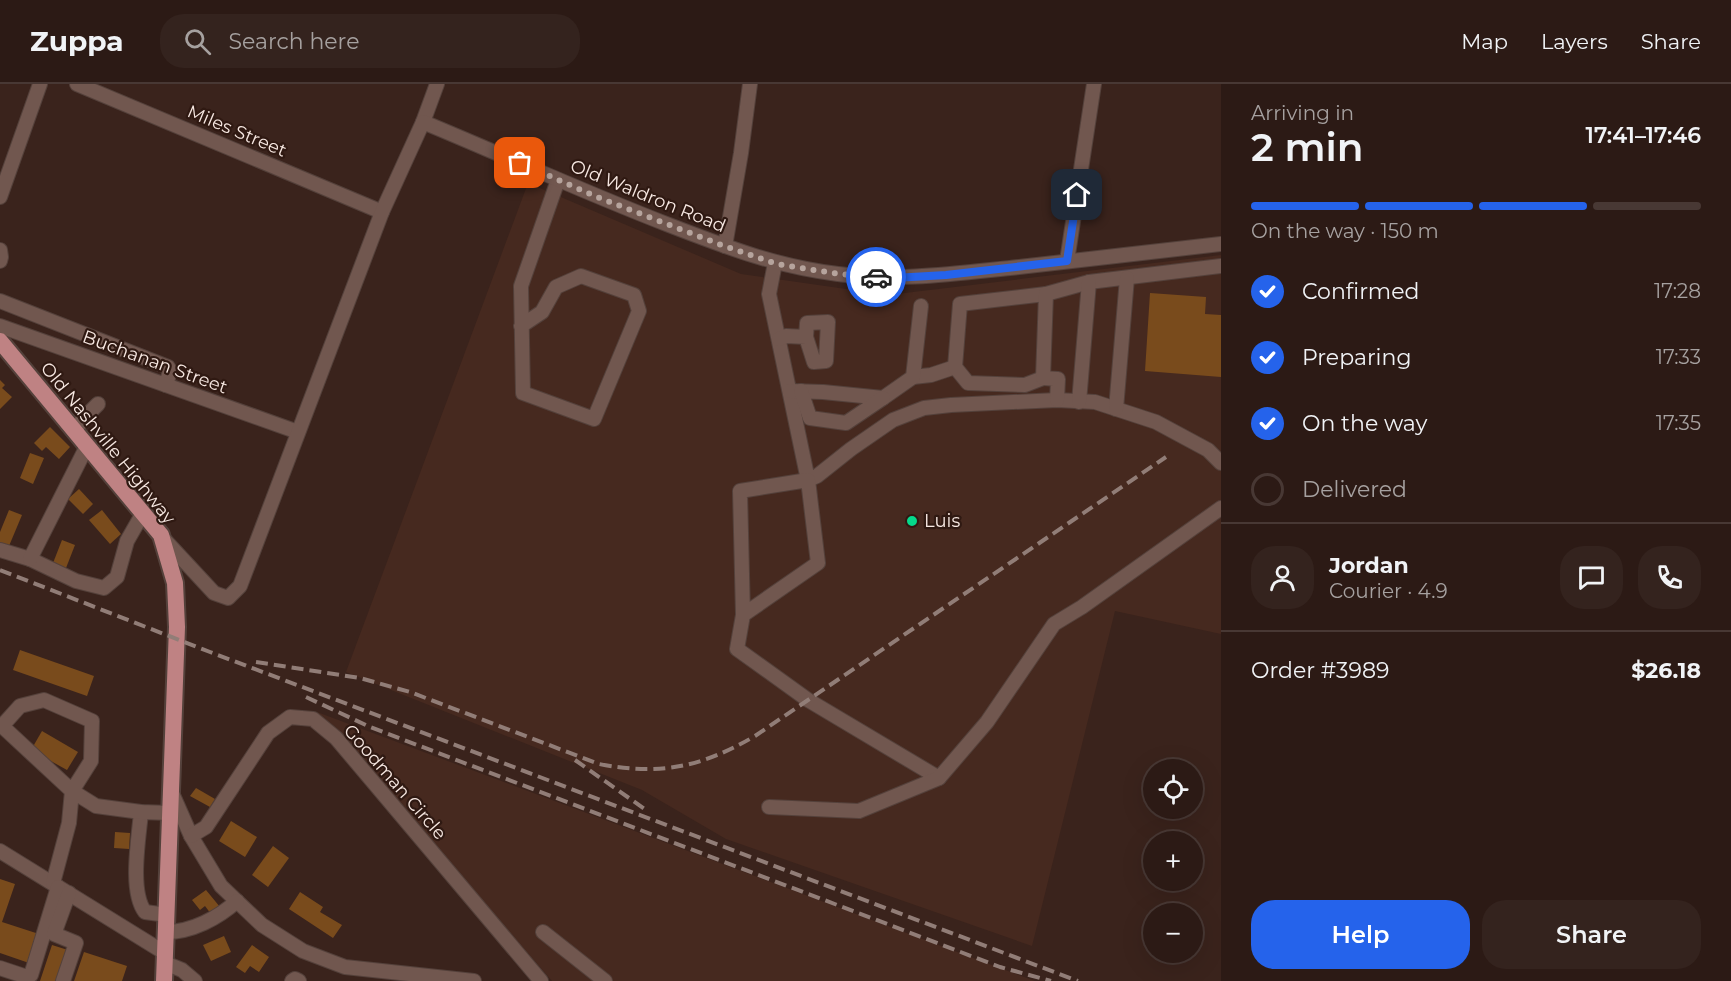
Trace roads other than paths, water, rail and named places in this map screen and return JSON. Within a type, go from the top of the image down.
[{"type":"main road","name":"Old Nashville Highway","points":[[0,341],[161,536],[175,583],[177,611],[167,915],[163,971]]},
{"type":"street","points":[[0,196],[40,84]]},
{"type":"street","name":"Miles Street","points":[[77,84],[382,212]]},
{"type":"street","points":[[161,536],[214,592],[228,598],[240,586],[382,212],[423,122],[437,84]]},
{"type":"street","points":[[724,246],[741,153],[750,84]]},
{"type":"street","points":[[1067,261],[1094,84]]},
{"type":"street","name":"Old Waldron Road","points":[[423,122],[597,197],[724,246],[775,263],[839,274],[894,278],[946,275],[1221,244]]},
{"type":"street","points":[[521,326],[542,312],[556,287],[581,276],[634,295],[639,311],[594,419],[523,393],[521,326],[521,286],[558,180]]},
{"type":"street","points":[[0,250],[2,257],[0,261]]},
{"type":"street","points":[[743,615],[818,563],[795,391],[779,339],[769,294],[775,263]]},
{"type":"street","points":[[1057,400],[1058,379],[1042,378],[1025,385],[968,383],[955,367],[960,304],[1046,294],[1089,282],[1221,266]]},
{"type":"street","points":[[1116,409],[1127,278]]},
{"type":"street","points":[[1079,402],[1089,282]]},
{"type":"street","points":[[1042,378],[1046,294]]},
{"type":"street","points":[[0,301],[168,367],[170,371],[166,385]]},
{"type":"street","points":[[913,377],[921,306]]},
{"type":"street","name":"Buchanan Street","points":[[0,326],[298,432]]},
{"type":"street","points":[[82,355],[88,336]]},
{"type":"street","points":[[779,339],[786,336],[806,337]]},
{"type":"street","points":[[795,391],[810,418],[846,423],[913,377],[932,375],[955,367]]},
{"type":"street","points":[[795,391],[883,398]]},
{"type":"street","points":[[939,778],[808,700],[737,649],[743,615],[740,491],[808,480],[817,476],[893,420],[924,408],[1057,400],[1095,402],[1156,422],[1208,450],[1221,463]]},
{"type":"street","points":[[74,431],[83,418],[98,404]]},
{"type":"street","points":[[30,559],[87,446]]},
{"type":"street","points":[[769,807],[859,811],[939,778],[987,722],[1054,624],[1082,607],[1221,508]]},
{"type":"street","points":[[0,550],[30,559],[76,581],[104,588],[117,577],[127,541],[142,513]]},
{"type":"street","points":[[35,981],[48,943],[54,934],[72,791],[91,761],[92,721],[44,700],[20,706],[2,726],[72,791],[96,806],[170,813]]},
{"type":"street","name":"Goodman Circle","points":[[191,836],[206,827],[268,733],[290,717],[313,719],[336,738],[541,981]]},
{"type":"street","name":"Old Nashville Highway","points":[[171,792],[191,836],[221,886],[262,925],[303,951],[343,974],[474,981]]},
{"type":"street","points":[[141,812],[136,889],[145,912],[167,915]]},
{"type":"street","points":[[0,851],[60,888],[163,971],[182,970],[195,981]]},
{"type":"street","points":[[0,968],[27,976],[31,975],[60,888]]},
{"type":"street","points":[[166,932],[178,932],[211,920],[225,912],[237,901]]},
{"type":"street","points":[[543,933],[605,981]]},
{"type":"street","points":[[54,934],[76,943],[63,981]]},
{"type":"street","points":[[292,981],[295,979],[299,981]]},
{"type":"railway","points":[[256,662],[360,678],[410,692],[599,764],[621,768],[661,769],[698,762],[736,747],[755,736],[1166,457]]},
{"type":"railway","points":[[0,570],[210,652],[1078,981]]},
{"type":"railway","points":[[306,697],[370,727],[1000,967],[1051,981]]},
{"type":"railway","points":[[575,760],[646,810]]},
{"type":"place","name":"Luis","points":[[912,521]]}]
